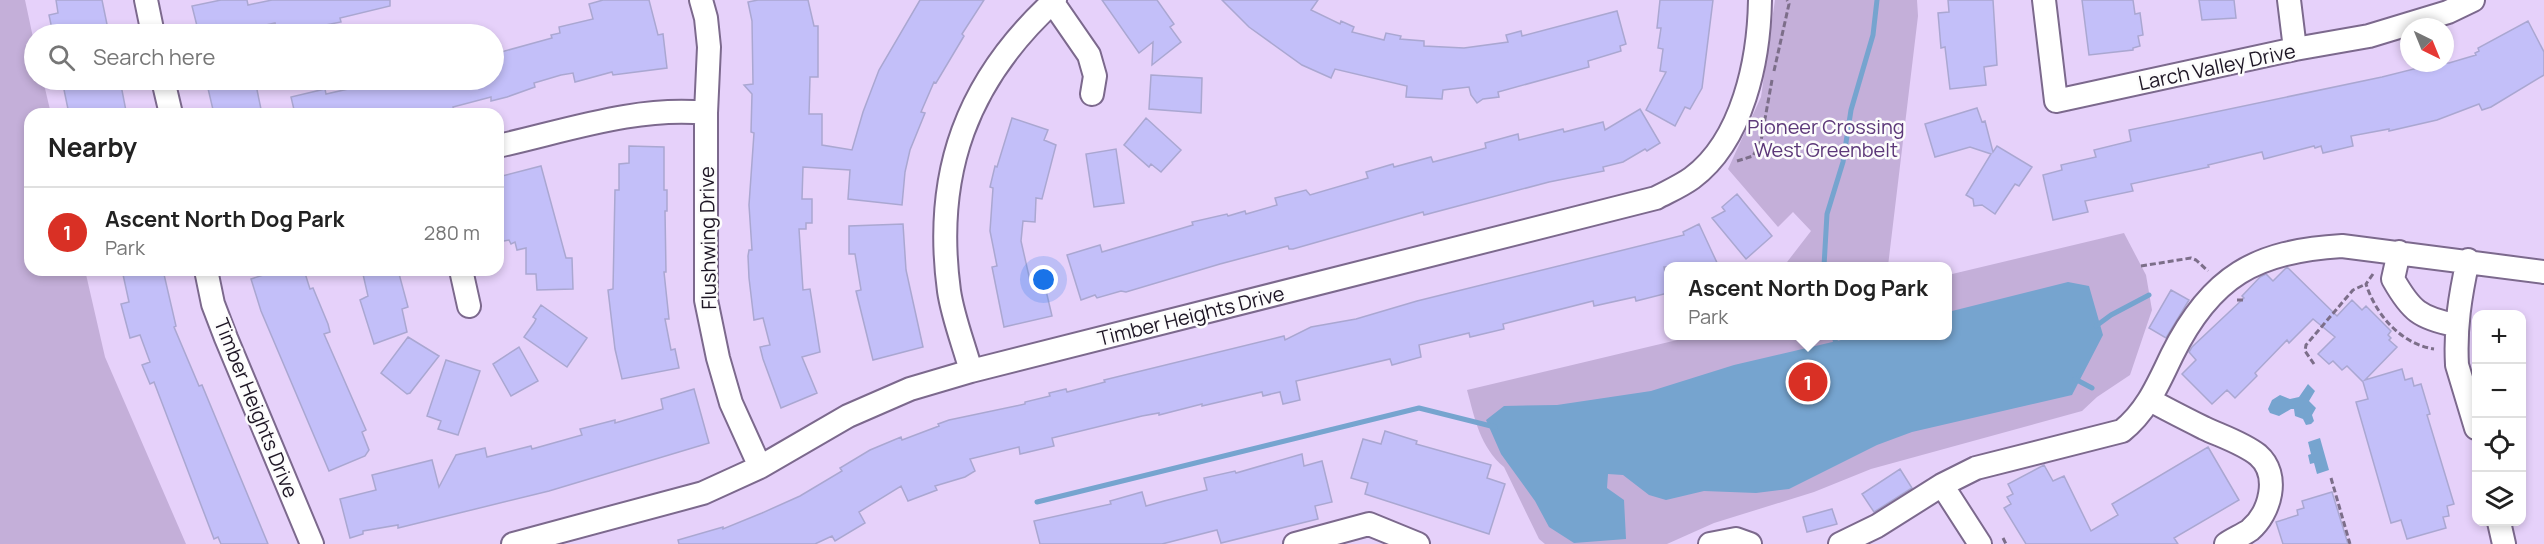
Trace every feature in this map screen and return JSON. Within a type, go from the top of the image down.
[{"type":"street","points":[[146,0],[151,24]]},
{"type":"street","name":"Flushwing Drive","points":[[701,0],[706,18],[709,47],[706,113],[706,300],[718,358],[731,403],[760,467]]},
{"type":"street","name":"Timber Heights Drive","points":[[513,544],[703,493],[760,467],[848,416],[910,389],[971,371],[1656,198],[1692,178],[1723,146],[1746,100],[1760,23],[1760,0]]},
{"type":"street","name":"Larch Valley Drive","points":[[2044,0],[2056,101],[2295,49],[2369,36],[2448,12],[2473,0]]},
{"type":"street","points":[[2289,0],[2295,49]]},
{"type":"street","points":[[971,371],[950,294],[944,231],[953,158],[981,87],[1011,44],[1053,1],[1089,55],[1095,76],[1092,94]]},
{"type":"street","points":[[165,90],[170,108]]},
{"type":"street","points":[[504,145],[641,113],[680,111],[706,113]]},
{"type":"street","points":[[1840,544],[1876,526],[1942,485],[1976,468],[2122,431],[2136,420],[2150,400],[2182,335],[2212,293],[2241,271],[2280,255],[2309,248],[2342,246],[2468,260],[2544,272]]},
{"type":"street","points":[[2399,252],[2393,279],[2404,299],[2429,320],[2455,325]]},
{"type":"street","points":[[2468,260],[2455,325],[2457,365],[2473,418]]},
{"type":"street","name":"Timber Heights Drive","points":[[207,276],[213,304],[226,338],[312,544]]},
{"type":"street","points":[[462,276],[470,306]]},
{"type":"street","points":[[2150,400],[2244,447],[2259,456],[2266,466],[2271,479],[2270,496],[2263,514],[2250,530],[2226,544]]},
{"type":"street","points":[[1942,485],[1980,544]]},
{"type":"street","points":[[1295,544],[1369,524],[1418,544]]},
{"type":"street","points":[[2500,526],[2504,544]]},
{"type":"street","points":[[1710,544],[1736,539],[1750,544]]},
{"type":"path","points":[[2141,266],[2191,258],[2202,264]]},
{"type":"path","points":[[2314,364],[2305,351],[2306,345],[2352,290],[2366,284],[2377,268]]},
{"type":"path","points":[[2366,284],[2377,310],[2400,334],[2420,347],[2434,349]]},
{"type":"path","points":[[2331,478],[2350,544]]},
{"type":"path","points":[[2003,538],[2006,544]]},
{"type":"green space","points":[[0,0],[25,0],[30,24],[24,24],[24,90],[45,90],[50,108],[24,108],[24,276],[86,276],[105,357],[186,544],[0,544]]},
{"type":"green space","name":"Pioneer Crossing West Greenbelt","points":[[1775,0],[1917,0],[1918,16],[1888,262],[1787,262],[1811,231],[1793,212],[1778,227],[1728,169],[1761,97]]},
{"type":"green space","points":[[2124,233],[2146,275],[2152,310],[2130,375],[2097,397],[2082,411],[1871,469],[1814,492],[1714,523],[1667,544],[1545,544],[1539,539],[1504,467],[1489,451],[1476,422],[1467,390],[1677,340],[1952,340],[1952,274]]},
{"type":"water","points":[[2068,282],[2089,286],[2103,335],[2072,395],[1912,432],[1877,445],[1789,489],[1756,493],[1704,491],[1666,500],[1649,495],[1623,475],[1608,474],[1607,488],[1624,500],[1626,539],[1574,543],[1549,527],[1535,501],[1501,454],[1486,420],[1504,406],[1557,405],[1651,391],[1734,365],[1841,340],[1952,340],[1952,311]]},
{"type":"water","points":[[2308,384],[2315,391],[2309,401],[2316,408],[2312,415],[2314,421],[2311,424],[2306,425],[2303,419],[2295,416],[2294,409],[2279,416],[2270,413],[2268,409],[2272,400],[2280,395],[2290,399],[2299,397]]},
{"type":"water","points":[[2320,438],[2329,470],[2317,474],[2314,463],[2310,464],[2308,455],[2311,454],[2308,442]]},
{"type":"building","points":[[56,0],[102,0],[107,24],[51,24],[49,15],[58,13]]},
{"type":"building","points":[[221,0],[247,0],[248,5],[272,0],[390,0],[390,6],[340,18],[341,22],[331,24],[196,24],[192,6]]},
{"type":"building","points":[[603,0],[649,0],[658,35],[663,34],[667,68],[613,75],[612,72],[575,82],[573,73],[561,75],[534,83],[535,87],[507,97],[491,101],[491,97],[453,108],[294,108],[291,97],[321,90],[325,90],[326,94],[344,90],[504,90],[504,51],[552,38],[551,35],[560,33],[559,27],[593,19],[589,4]]},
{"type":"building","points":[[808,0],[814,26],[818,26],[818,77],[810,77],[809,114],[822,114],[822,145],[852,150],[879,70],[920,0],[984,0],[962,34],[964,36],[936,83],[934,82],[921,112],[925,113],[910,150],[902,205],[848,199],[850,170],[803,167],[802,199],[812,199],[812,223],[806,223],[806,229],[799,229],[803,290],[810,289],[820,352],[802,357],[817,393],[781,408],[760,347],[770,345],[763,318],[754,320],[749,278],[748,256],[749,250],[752,250],[749,205],[754,133],[751,132],[752,94],[744,85],[753,84],[752,21],[748,2]]},
{"type":"building","points":[[1102,0],[1157,0],[1174,24],[1170,27],[1181,42],[1152,65],[1153,42],[1139,53]]},
{"type":"building","points":[[1222,0],[1318,0],[1311,10],[1340,24],[1341,21],[1354,27],[1352,32],[1384,40],[1386,33],[1401,36],[1400,39],[1424,41],[1424,46],[1464,48],[1508,42],[1506,35],[1521,31],[1522,36],[1617,11],[1626,44],[1620,46],[1621,51],[1588,61],[1589,67],[1498,92],[1499,97],[1483,99],[1477,103],[1469,87],[1443,90],[1442,99],[1406,97],[1407,86],[1335,69],[1331,78],[1302,65],[1249,27]]},
{"type":"building","points":[[1660,0],[1713,0],[1702,88],[1690,109],[1685,107],[1675,126],[1646,110],[1666,72],[1660,71],[1663,49],[1658,48],[1661,28],[1657,28]]},
{"type":"building","points":[[1948,0],[1993,0],[1997,65],[1984,67],[1986,85],[1950,89],[1945,47],[1941,48],[1938,13],[1949,12]]},
{"type":"building","points":[[2082,0],[2133,0],[2135,14],[2140,13],[2143,35],[2138,36],[2140,46],[2133,50],[2089,55]]},
{"type":"building","points":[[2199,0],[2234,0],[2236,18],[2202,20]]},
{"type":"building","points":[[2528,21],[2544,52],[2544,75],[2491,107],[2482,110],[2479,104],[2437,120],[2389,131],[2389,129],[2351,136],[2353,146],[2323,153],[2321,146],[2315,148],[2314,146],[2264,159],[2262,152],[2208,165],[2209,167],[2131,184],[2133,191],[2085,201],[2088,212],[2053,220],[2043,175],[2062,170],[2061,165],[2096,157],[2094,150],[2131,141],[2129,130],[2402,72],[2454,72],[2454,62],[2476,55],[2478,48]]},
{"type":"building","points":[[1151,75],[1202,78],[1201,113],[1149,109]]},
{"type":"building","points":[[64,90],[122,90],[125,108],[68,108]]},
{"type":"building","points":[[208,90],[257,90],[261,108],[213,108]]},
{"type":"building","points":[[1977,108],[1982,122],[1985,121],[1993,152],[1997,146],[2032,167],[2019,186],[2015,184],[1995,214],[1982,205],[1974,206],[1973,199],[1966,195],[1991,154],[1970,147],[1935,157],[1925,124]]},
{"type":"building","points":[[1640,109],[1660,143],[1623,162],[1603,167],[1604,171],[1549,182],[1424,215],[1423,212],[1293,249],[1289,249],[1288,246],[1126,292],[1121,291],[1097,298],[1095,295],[1081,300],[1067,255],[1100,245],[1102,252],[1193,225],[1192,222],[1245,211],[1246,214],[1277,205],[1275,198],[1306,190],[1310,195],[1368,178],[1366,172],[1393,164],[1394,167],[1431,157],[1433,162],[1486,148],[1485,143],[1518,134],[1519,140],[1603,122],[1605,130]]},
{"type":"building","points":[[1012,118],[1048,130],[1044,140],[1056,145],[1042,199],[1036,198],[1035,222],[1023,221],[1021,241],[1031,285],[1044,282],[1052,316],[1004,327],[992,267],[997,266],[990,231],[993,188],[990,187]]},
{"type":"building","points":[[1146,118],[1181,150],[1161,172],[1151,164],[1149,167],[1124,145]]},
{"type":"building","points":[[629,146],[664,147],[664,190],[667,190],[667,211],[665,211],[666,272],[664,272],[669,319],[665,319],[671,350],[675,349],[679,368],[622,379],[615,349],[608,290],[613,289],[615,190],[619,190],[619,164],[629,163]]},
{"type":"building","points":[[1116,149],[1124,203],[1094,207],[1086,154]]},
{"type":"building","points":[[541,166],[566,258],[572,258],[573,289],[537,290],[536,274],[526,274],[526,248],[517,250],[515,242],[511,244],[509,240],[504,241],[504,175]]},
{"type":"building","points":[[1737,194],[1772,236],[1746,259],[1712,218],[1725,211],[1722,207]]},
{"type":"building","points":[[903,224],[906,270],[923,347],[873,360],[856,291],[861,290],[855,254],[849,254],[849,226]]},
{"type":"building","points":[[1699,224],[1717,262],[1664,262],[1664,294],[1636,301],[1635,297],[1594,306],[1593,301],[1503,324],[1504,329],[1470,337],[1469,333],[1419,345],[1421,357],[1392,365],[1390,359],[1296,381],[1300,400],[1283,404],[1280,392],[1263,396],[1262,392],[1159,415],[1159,413],[1142,416],[1052,438],[1054,446],[1020,454],[1019,447],[970,459],[975,471],[965,477],[935,486],[937,490],[908,501],[901,486],[859,512],[865,523],[835,541],[832,536],[815,544],[679,544],[678,540],[723,527],[723,529],[800,496],[842,471],[840,468],[870,450],[901,437],[902,440],[939,426],[938,424],[949,420],[1025,404],[1025,402],[1050,396],[1049,393],[1066,389],[1067,392],[1105,382],[1104,380],[1284,336],[1285,340],[1311,327],[1356,319],[1417,301],[1684,235],[1683,232]]},
{"type":"building","points":[[2287,267],[2337,316],[2352,300],[2362,310],[2366,306],[2391,331],[2388,335],[2391,338],[2389,340],[2397,347],[2365,380],[2402,369],[2405,380],[2412,378],[2414,386],[2421,384],[2430,414],[2427,415],[2454,504],[2447,506],[2449,516],[2443,517],[2446,528],[2407,539],[2401,520],[2391,523],[2356,402],[2368,399],[2363,382],[2347,366],[2342,370],[2333,361],[2329,364],[2318,354],[2335,337],[2313,319],[2289,343],[2287,340],[2235,398],[2227,390],[2212,404],[2182,374],[2196,360],[2189,352],[2192,347],[2244,298],[2242,296],[2260,277],[2266,274],[2273,281]]},
{"type":"building","points":[[123,276],[164,276],[176,326],[174,327],[199,386],[202,385],[268,544],[221,544],[218,537],[214,539],[154,382],[150,384],[142,365],[150,362],[140,335],[130,338],[121,304],[129,302]]},
{"type":"building","points":[[260,276],[306,276],[328,324],[330,332],[324,334],[366,430],[362,432],[369,450],[365,456],[329,471],[261,311],[251,279]]},
{"type":"building","points":[[363,276],[400,276],[408,307],[402,309],[407,332],[374,344],[360,300],[368,296]]},
{"type":"building","points":[[2171,290],[2189,300],[2166,338],[2149,328]]},
{"type":"building","points":[[541,305],[587,338],[567,367],[524,337],[534,323],[536,319],[533,317]]},
{"type":"building","points":[[408,337],[439,356],[407,394],[381,373]]},
{"type":"building","points":[[519,347],[538,381],[511,396],[493,364]]},
{"type":"building","points":[[446,360],[480,371],[458,435],[438,429],[441,421],[427,416]]},
{"type":"building","points":[[694,389],[709,443],[549,491],[398,528],[398,525],[363,531],[363,534],[350,538],[340,499],[376,490],[372,475],[432,460],[439,487],[456,455],[485,448],[487,457],[531,446],[532,449],[582,435],[580,429],[615,420],[615,423],[663,409],[661,399]]},
{"type":"building","points":[[1385,431],[1417,441],[1416,444],[1491,465],[1487,478],[1505,484],[1489,534],[1365,494],[1368,483],[1351,478],[1363,439],[1381,444]]},
{"type":"building","points":[[2208,447],[2239,500],[2174,538],[2178,544],[2026,544],[2004,508],[2011,504],[2007,497],[2013,494],[2008,484],[2044,465],[2053,481],[2064,476],[2091,531],[2118,515],[2112,504]]},
{"type":"building","points":[[1302,454],[1304,466],[1322,461],[1332,502],[1315,506],[1318,519],[1221,543],[1217,530],[1162,544],[1040,544],[1034,521],[1111,504],[1110,501],[1142,492],[1146,506],[1207,490],[1204,478],[1235,471],[1236,473]]},
{"type":"building","points":[[1900,469],[1912,488],[1874,512],[1862,494]]},
{"type":"building","points":[[2332,492],[2348,544],[2283,544],[2276,522],[2298,515],[2297,510],[2304,508],[2302,501]]},
{"type":"building","points":[[1832,509],[1837,524],[1807,532],[1803,517]]},
{"type":"waterway","points":[[1824,262],[1827,214],[1843,162],[1851,110],[1873,35],[1877,0]]},
{"type":"waterway","points":[[2096,326],[2111,315],[2149,295]]},
{"type":"waterway","points":[[1835,340],[1837,347]]},
{"type":"waterway","points":[[2075,379],[2092,388]]},
{"type":"waterway","points":[[1037,502],[1419,408],[1495,427]]},
{"type":"place","name":"Ascent North Dog Park","points":[[1808,382]]}]
